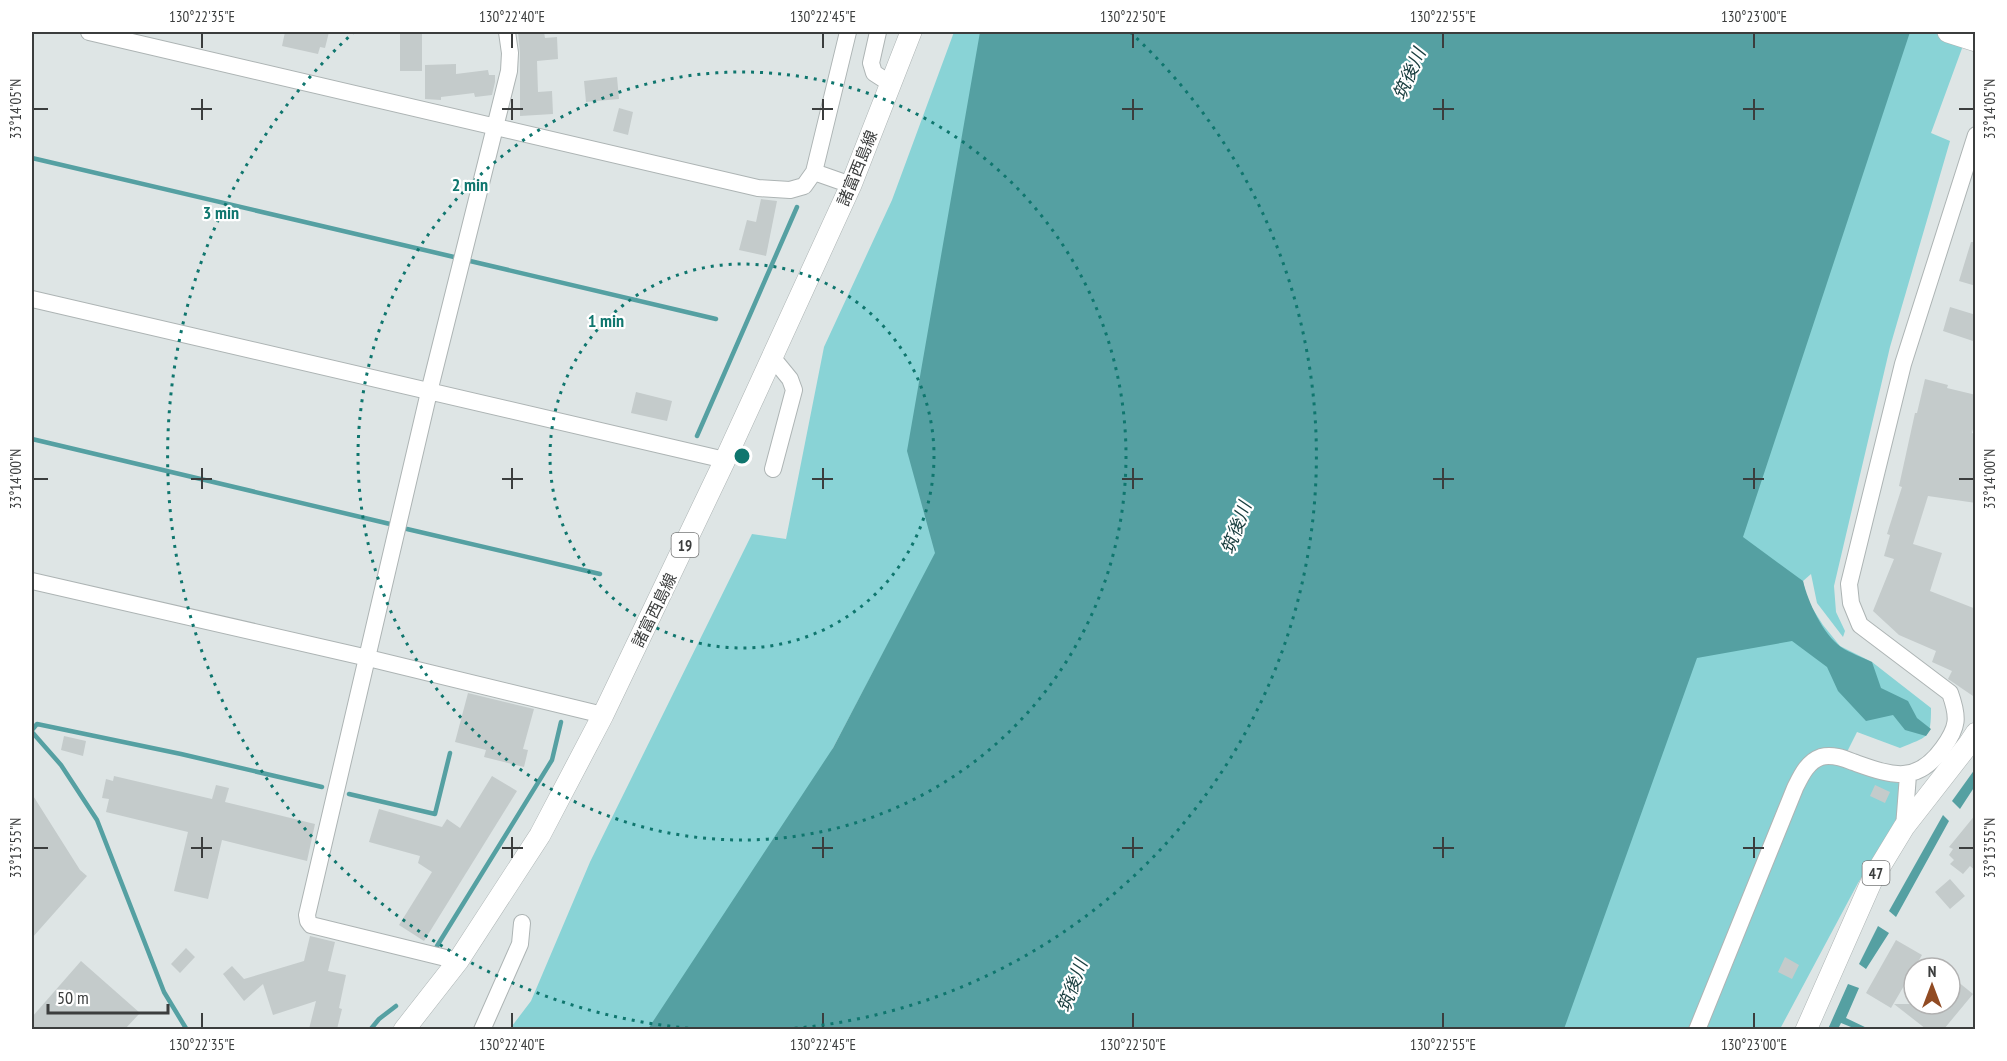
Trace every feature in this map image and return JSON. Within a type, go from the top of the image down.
[{"type":"main road","name":"諸富西島線","points":[[405,1029],[458,961],[540,835],[603,715],[725,460],[851,185],[911,32]]},
{"type":"main road","points":[[1948,32],[1976,41]]},
{"type":"main road","name":"47","points":[[1806,1029],[1873,878],[1904,827],[1973,743]]},
{"type":"street","points":[[89,32],[758,188],[790,190],[804,186],[814,172],[848,32]]},
{"type":"street","points":[[458,961],[311,925],[308,921],[429,392],[509,71],[510,53],[507,32]]},
{"type":"street","points":[[878,32],[871,63],[874,73],[891,84]]},
{"type":"street","points":[[1697,1029],[1795,788],[1807,766],[1820,758],[1838,756],[1882,772],[1908,775],[1934,761],[1955,731],[1955,707],[1950,693],[1860,625],[1851,603],[1849,584],[1904,364],[1976,135]]},
{"type":"street","points":[[814,172],[851,185]]},
{"type":"street","points":[[32,299],[725,460]]},
{"type":"street","points":[[772,357],[790,379],[794,390],[773,470]]},
{"type":"street","points":[[32,581],[368,658],[603,715]]},
{"type":"street","points":[[1904,827],[1908,775]]},
{"type":"street","points":[[482,1029],[520,944],[522,923]]},
{"type":"shaded area","points":[[954,32],[1029,32],[936,553],[833,748],[705,1029],[509,1030],[531,1001],[590,862],[752,534],[786,539],[824,347],[892,200]]},
{"type":"shaded area","points":[[1820,32],[1968,32],[1931,133],[1950,141],[1890,347],[1834,586],[1836,612],[1845,631],[1843,637],[1817,603],[1811,574],[1803,581],[1807,600],[1840,646],[1872,662],[1931,708],[1929,732],[1922,739],[1900,748],[1857,732],[1847,752],[1821,750],[1693,1029],[1526,1030],[1676,574]]},
{"type":"shaded area","points":[[1819,762],[1842,763],[1901,784],[1901,816],[1858,883],[1780,1029],[1701,1030],[1801,781]]},
{"type":"water","name":"筑後川","points":[[980,32],[1910,32],[1743,537],[1803,581],[1812,608],[1828,634],[1841,647],[1872,662],[1881,688],[1908,701],[1917,718],[1931,729],[1926,736],[1905,730],[1893,715],[1866,721],[1838,691],[1827,667],[1792,641],[1697,658],[1564,1029],[648,1029],[833,748],[935,553],[907,451]]},
{"type":"water","points":[[1975,769],[1975,786],[1960,809],[1952,801]]},
{"type":"water","points":[[1943,815],[1949,821],[1896,917],[1889,911]]},
{"type":"water","points":[[1878,926],[1889,933],[1866,969],[1859,964]]},
{"type":"water","points":[[1848,984],[1859,988],[1846,1018],[1869,1029],[1856,1029],[1841,1023],[1838,1029],[1828,1029]]},
{"type":"building","points":[[285,32],[329,32],[325,48],[320,47],[318,54],[282,46]]},
{"type":"building","points":[[400,32],[422,32],[422,71],[400,71]]},
{"type":"building","points":[[518,32],[544,32],[545,38],[557,37],[558,59],[537,61],[538,92],[552,91],[553,114],[520,116]]},
{"type":"building","points":[[456,64],[456,74],[488,70],[489,75],[495,75],[492,95],[475,97],[474,93],[441,97],[441,100],[425,99],[425,65]]},
{"type":"building","points":[[617,77],[619,99],[586,102],[584,81]]},
{"type":"building","points":[[619,108],[633,112],[628,135],[613,131]]},
{"type":"building","points":[[761,199],[777,201],[766,256],[739,250],[747,220],[756,222]]},
{"type":"building","points":[[1971,242],[1976,242],[1976,286],[1959,281]]},
{"type":"building","points":[[1950,307],[1976,315],[1976,342],[1943,331]]},
{"type":"building","points":[[1925,379],[1948,385],[1947,388],[1976,395],[1976,417],[1972,433],[1976,434],[1976,503],[1928,496],[1913,544],[1942,553],[1930,591],[1976,609],[1976,698],[1948,679],[1952,671],[1932,662],[1936,651],[1899,635],[1873,611],[1894,559],[1884,556],[1890,535],[1887,534],[1902,487],[1899,486]]},
{"type":"building","points":[[636,392],[672,401],[667,421],[631,413]]},
{"type":"building","points":[[468,693],[534,709],[523,749],[528,750],[524,767],[484,757],[486,750],[455,742]]},
{"type":"building","points":[[64,736],[86,741],[83,756],[61,750]]},
{"type":"building","points":[[114,776],[212,799],[216,785],[229,788],[225,802],[315,824],[307,861],[222,840],[208,899],[174,891],[188,832],[106,812],[109,799],[102,798],[106,779],[113,781]]},
{"type":"building","points":[[492,776],[517,791],[424,941],[399,925],[432,872],[418,863],[420,856],[369,842],[379,809],[442,827],[447,819],[460,828]]},
{"type":"building","points":[[1875,785],[1890,792],[1885,803],[1870,796]]},
{"type":"building","points":[[32,794],[80,870],[87,876],[32,938]]},
{"type":"building","points":[[1976,814],[1976,871],[1970,866],[1963,874],[1950,864],[1954,860],[1949,855],[1953,849],[1949,847]]},
{"type":"building","points":[[1950,879],[1965,896],[1950,909],[1935,892]]},
{"type":"building","points":[[310,936],[335,942],[328,971],[346,975],[337,1029],[309,1029],[316,1001],[273,1015],[263,984],[244,1001],[223,974],[232,966],[244,979],[304,961]]},
{"type":"building","points":[[1896,940],[1922,955],[1902,956],[1902,989],[1891,1008],[1866,993]]},
{"type":"building","points":[[186,948],[195,957],[180,973],[171,964]]},
{"type":"building","points":[[1785,957],[1799,965],[1792,979],[1778,972]]},
{"type":"building","points":[[81,961],[140,1013],[125,1029],[32,1029],[32,1017]]},
{"type":"building","points":[[1962,985],[1973,994],[1962,1007]]},
{"type":"building","points":[[1894,1004],[1902,1004],[1902,1010]]},
{"type":"building","points":[[1909,1016],[1955,1016],[1944,1029],[1926,1029]]},
{"type":"waterway","points":[[32,158],[454,257]]},
{"type":"waterway","points":[[697,436],[797,207]]},
{"type":"waterway","points":[[470,261],[716,319]]},
{"type":"waterway","points":[[32,439],[390,524]]},
{"type":"waterway","points":[[407,529],[600,574]]},
{"type":"waterway","points":[[437,946],[552,760],[561,722]]},
{"type":"waterway","points":[[32,730],[37,724],[322,787]]},
{"type":"waterway","points":[[32,732],[61,765],[97,820],[164,992],[187,1030]]},
{"type":"waterway","points":[[349,794],[435,814],[450,753]]},
{"type":"waterway","points":[[370,1030],[379,1019],[396,1006]]}]
